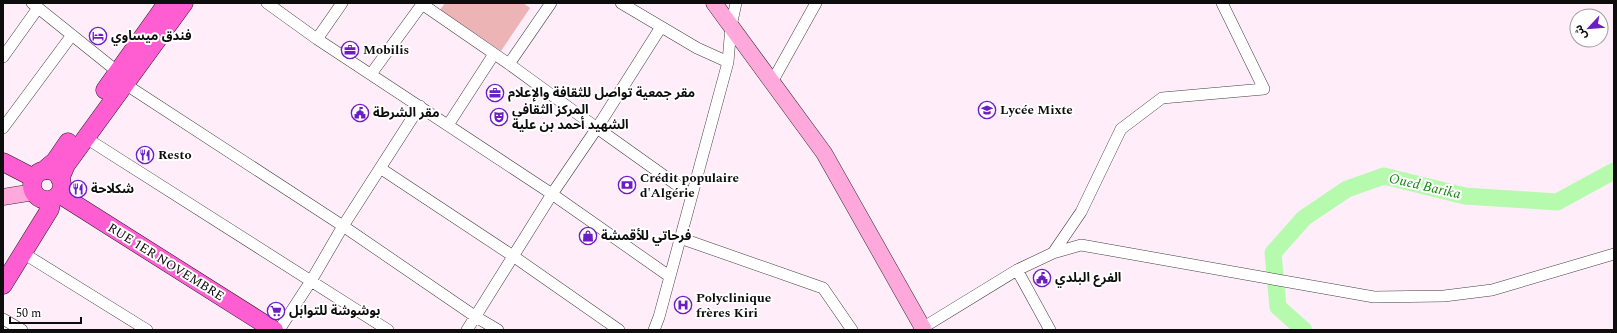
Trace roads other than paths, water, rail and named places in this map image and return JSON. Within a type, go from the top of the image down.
[{"type":"main road","points":[[3,285],[50,209],[66,165],[86,138],[167,3]]},
{"type":"main road","points":[[37,180],[55,161],[184,3]]},
{"type":"main road","points":[[714,3],[824,152],[922,329]]},
{"type":"main road","points":[[3,162],[37,180],[42,199],[57,191]]},
{"type":"main road","points":[[3,197],[53,172],[57,191]]},
{"type":"main road","name":"RUE 1ER NOVEMBRE","points":[[57,191],[274,330]]},
{"type":"street","points":[[267,3],[317,39],[552,194],[669,276]]},
{"type":"street","points":[[317,39],[342,3]]},
{"type":"street","points":[[509,64],[551,3]]},
{"type":"street","points":[[621,3],[697,48],[728,62]]},
{"type":"street","points":[[654,330],[659,317],[728,62],[731,26],[736,3]]},
{"type":"street","points":[[772,82],[816,3]]},
{"type":"street","points":[[1053,253],[1081,212],[1121,130],[1162,98],[1264,89],[1222,3]]},
{"type":"street","points":[[371,74],[422,4],[509,64],[691,195]]},
{"type":"street","points":[[3,57],[35,6],[72,35],[122,78],[476,317],[498,330]]},
{"type":"street","points":[[467,330],[552,194],[597,128],[661,27]]},
{"type":"street","points":[[3,128],[72,35]]},
{"type":"street","points":[[448,125],[494,54]]},
{"type":"street","points":[[279,330],[311,281],[343,226],[420,106]]},
{"type":"street","points":[[86,138],[388,330]]},
{"type":"street","points":[[380,168],[513,256],[619,330]]},
{"type":"street","points":[[680,238],[823,288],[852,330]]},
{"type":"street","points":[[922,329],[1017,270],[1053,253],[1081,245],[1374,297],[1444,296],[1492,290],[1614,254]]},
{"type":"street","points":[[23,253],[147,330]]},
{"type":"street","points":[[1017,270],[1050,330]]},
{"type":"street","points":[[3,319],[22,330]]},
{"type":"waterway","name":"Oued Barika","points":[[1304,330],[1278,307],[1273,253],[1304,218],[1347,189],[1384,176],[1465,196],[1557,202],[1614,171]]},
{"type":"place","name":"فندق ميساوي","points":[[98,36]]},
{"type":"place","name":"Mobilis","points":[[350,50]]},
{"type":"place","name":"مقر جمعية تواصل للثقافة والإعلام","points":[[495,93]]},
{"type":"place","name":"Lycée Mixte","points":[[987,110]]},
{"type":"place","name":"مقر الشرطة","points":[[360,113]]},
{"type":"place","name":"المركز الثقافي الشهيد أحمد بن علية","points":[[499,117]]},
{"type":"place","name":"Resto","points":[[145,155]]},
{"type":"place","name":"Crédit populaire d'Algérie","points":[[627,185]]},
{"type":"place","name":"شكلاحة","points":[[78,189]]},
{"type":"place","name":"فرحاتي للأقمشة","points":[[588,236]]},
{"type":"place","name":"الفرع البلدي","points":[[1042,278]]},
{"type":"place","name":"Polyclinique frères Kiri","points":[[683,305]]},
{"type":"place","name":"بوشوشة للتوابل","points":[[276,311]]}]
